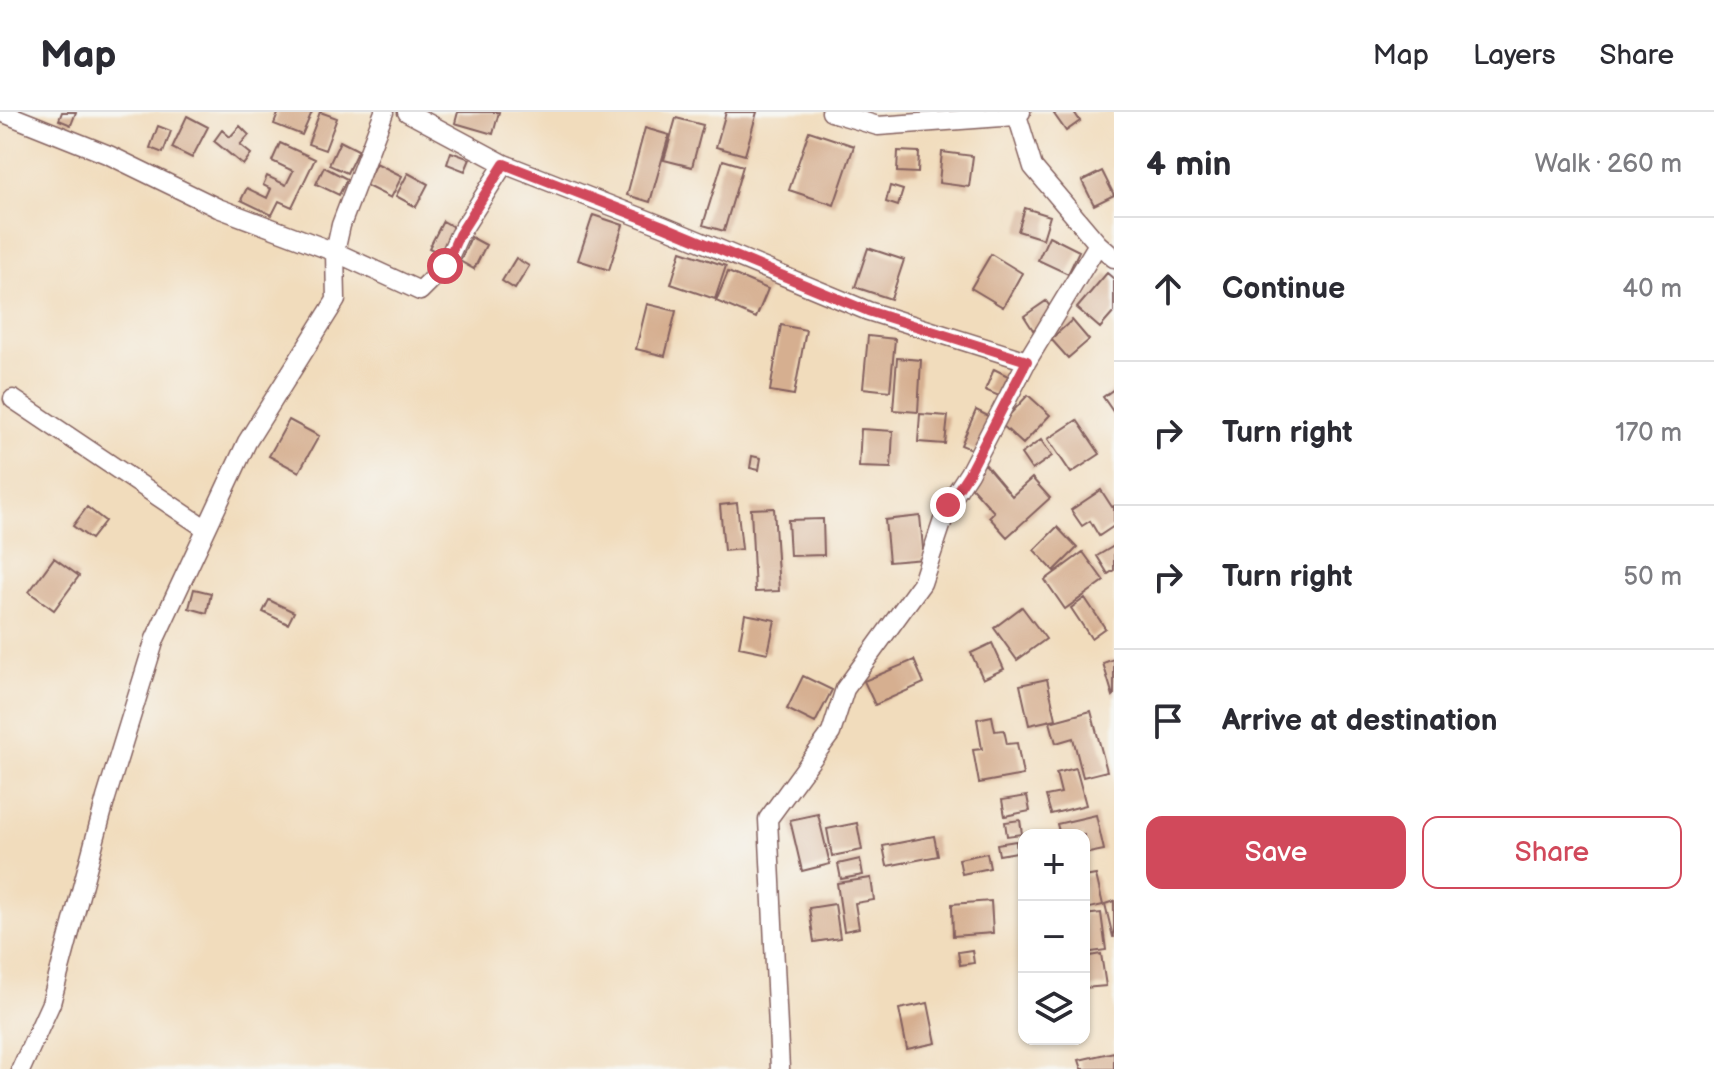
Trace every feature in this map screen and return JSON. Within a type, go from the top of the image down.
[{"type":"street","points":[[1,112],[109,155],[218,208],[335,252],[420,291],[445,266],[459,235],[504,164]]},
{"type":"street","points":[[21,1069],[51,1003],[106,798],[155,639],[247,442],[336,300],[335,252],[341,225],[384,112]]},
{"type":"street","points":[[407,112],[504,164],[868,311],[1027,361]]},
{"type":"street","points":[[831,112],[878,126],[1018,113],[1033,167],[1098,244],[1114,258]]},
{"type":"street","points":[[780,1069],[768,819],[831,733],[845,689],[922,583],[948,505],[969,473],[1027,361],[1098,244]]},
{"type":"street","points":[[13,399],[205,528]]},
{"type":"building","points":[[62,112],[76,112],[71,125],[59,120]]},
{"type":"building","points":[[273,112],[312,112],[302,135],[274,124],[278,114]]},
{"type":"building","points":[[320,112],[337,118],[325,150],[308,144]]},
{"type":"building","points":[[458,112],[499,112],[493,134],[455,123]]},
{"type":"building","points":[[726,112],[757,112],[745,155],[716,147]]},
{"type":"building","points":[[1074,112],[1080,121],[1066,131],[1054,114]]},
{"type":"building","points":[[187,116],[208,127],[192,158],[172,148]]},
{"type":"building","points":[[676,118],[703,125],[692,167],[664,160]]},
{"type":"building","points":[[158,126],[171,131],[163,153],[150,148]]},
{"type":"building","points":[[240,126],[249,135],[240,145],[251,154],[243,165],[214,141],[222,130],[230,137]]},
{"type":"building","points":[[645,128],[669,135],[650,202],[627,195]]},
{"type":"building","points":[[809,131],[854,146],[834,205],[789,190]]},
{"type":"building","points":[[340,141],[358,150],[347,173],[329,165]]},
{"type":"building","points":[[280,143],[315,159],[292,207],[279,201],[272,215],[241,200],[247,188],[267,198],[271,189],[263,185],[267,176],[286,185],[293,171],[272,161]]},
{"type":"building","points":[[898,151],[919,152],[918,173],[897,172]]},
{"type":"building","points":[[451,152],[470,159],[465,171],[447,164]]},
{"type":"building","points":[[942,152],[973,156],[969,187],[939,183]]},
{"type":"building","points":[[723,160],[743,166],[724,231],[703,225]]},
{"type":"building","points":[[376,163],[402,176],[391,198],[365,185]]},
{"type":"building","points":[[324,167],[347,179],[339,195],[316,184]]},
{"type":"building","points":[[1102,171],[1114,195],[1094,205],[1082,181]]},
{"type":"building","points":[[408,173],[428,184],[416,207],[396,196]]},
{"type":"building","points":[[890,186],[903,190],[898,206],[886,202]]},
{"type":"building","points":[[1025,208],[1050,216],[1043,239],[1018,231]]},
{"type":"building","points":[[593,215],[623,225],[609,270],[578,260]]},
{"type":"building","points":[[443,221],[455,228],[441,254],[429,248]]},
{"type":"building","points":[[1049,236],[1079,251],[1068,274],[1038,260]]},
{"type":"building","points":[[471,237],[486,245],[474,269],[460,261]]},
{"type":"building","points":[[868,248],[904,260],[891,299],[855,287]]},
{"type":"building","points":[[681,251],[726,266],[715,299],[671,284]]},
{"type":"building","points":[[991,254],[1022,273],[1003,307],[971,288]]},
{"type":"building","points":[[516,258],[529,266],[515,289],[502,281]]},
{"type":"building","points":[[728,272],[768,289],[756,318],[716,301]]},
{"type":"building","points":[[1107,273],[1114,279],[1114,312],[1100,328],[1077,308]]},
{"type":"building","points":[[1046,301],[1055,314],[1033,330],[1024,316]]},
{"type":"building","points":[[647,304],[676,311],[665,356],[636,349]]},
{"type":"building","points":[[1072,320],[1089,340],[1068,358],[1051,339]]},
{"type":"building","points":[[781,325],[806,330],[794,395],[770,391]]},
{"type":"building","points":[[868,336],[895,339],[890,391],[863,388]]},
{"type":"building","points":[[897,358],[921,360],[918,412],[893,410]]},
{"type":"building","points":[[994,369],[1008,376],[999,396],[985,390]]},
{"type":"building","points":[[1114,389],[1114,413],[1103,397]]},
{"type":"building","points":[[1028,395],[1050,415],[1023,444],[1001,424]]},
{"type":"building","points":[[976,410],[992,418],[978,452],[961,445]]},
{"type":"building","points":[[920,414],[948,416],[945,444],[918,442]]},
{"type":"building","points":[[289,420],[319,436],[299,472],[269,456]]},
{"type":"building","points":[[1077,420],[1100,454],[1071,473],[1048,439]]},
{"type":"building","points":[[861,429],[893,431],[891,468],[859,467]]},
{"type":"building","points":[[1041,440],[1052,456],[1032,470],[1021,454]]},
{"type":"building","points":[[752,456],[761,458],[759,470],[750,468]]},
{"type":"building","points":[[985,464],[1012,496],[1032,478],[1050,498],[1007,537],[989,517],[994,512],[966,481]]},
{"type":"building","points":[[1101,490],[1114,506],[1114,526],[1099,536],[1090,521],[1082,526],[1071,510]]},
{"type":"building","points":[[737,503],[742,549],[724,551],[720,505]]},
{"type":"building","points":[[87,507],[105,521],[91,539],[73,526]]},
{"type":"building","points":[[774,508],[779,591],[755,592],[751,509]]},
{"type":"building","points":[[920,516],[924,559],[889,562],[885,520]]},
{"type":"building","points":[[823,519],[824,555],[790,556],[788,520]]},
{"type":"building","points":[[1057,527],[1077,548],[1054,571],[1034,550]]},
{"type":"building","points":[[1114,546],[1114,570],[1108,574],[1097,556]]},
{"type":"building","points":[[1083,552],[1104,581],[1065,609],[1045,580]]},
{"type":"building","points":[[54,558],[79,576],[54,610],[29,592]]},
{"type":"building","points":[[194,589],[211,593],[207,613],[189,608]]},
{"type":"building","points":[[1085,598],[1105,628],[1091,638],[1071,608]]},
{"type":"building","points":[[269,600],[294,612],[288,624],[263,612]]},
{"type":"building","points":[[1022,607],[1046,639],[1017,660],[994,628]]},
{"type":"building","points":[[745,614],[775,620],[768,653],[739,647]]},
{"type":"building","points":[[992,643],[1004,669],[983,679],[971,653]]},
{"type":"building","points":[[1114,659],[1114,695],[1113,696],[1103,663]]},
{"type":"building","points":[[914,660],[924,683],[875,705],[864,681]]},
{"type":"building","points":[[803,676],[832,690],[815,723],[787,709]]},
{"type":"building","points":[[1047,679],[1056,719],[1029,725],[1020,685]]},
{"type":"building","points":[[1091,711],[1107,771],[1083,777],[1073,738],[1056,743],[1050,722]]},
{"type":"building","points":[[992,716],[995,731],[1004,730],[1007,744],[1017,743],[1023,775],[979,783],[973,750],[982,749],[977,719]]},
{"type":"building","points":[[1076,768],[1086,805],[1051,814],[1046,796],[1061,793],[1056,773]]},
{"type":"building","points":[[1027,796],[1030,811],[1005,816],[1002,800]]},
{"type":"building","points":[[818,814],[830,864],[802,871],[790,820]]},
{"type":"building","points":[[1096,815],[1104,850],[1090,853],[1090,829],[1058,829],[1057,824]]},
{"type":"building","points":[[1020,820],[1021,829],[1018,829],[1018,835],[1007,836],[1005,822]]},
{"type":"building","points":[[857,823],[862,850],[832,856],[827,829]]},
{"type":"building","points":[[934,836],[938,856],[887,866],[883,846]]},
{"type":"building","points":[[1016,841],[1017,852],[999,855],[997,844]]},
{"type":"building","points":[[987,853],[990,868],[962,874],[959,859]]},
{"type":"building","points":[[860,859],[863,875],[841,879],[838,864]]},
{"type":"building","points":[[1096,875],[1103,905],[1090,908],[1090,901],[1090,876]]},
{"type":"building","points":[[871,878],[874,900],[855,903],[859,928],[844,931],[837,883]]},
{"type":"building","points":[[991,901],[993,933],[953,936],[952,904]]},
{"type":"building","points":[[1114,901],[1114,937],[1113,937],[1105,904]]},
{"type":"building","points":[[835,904],[840,938],[814,942],[809,908]]},
{"type":"building","points":[[1101,913],[1106,950],[1090,952],[1090,914]]},
{"type":"building","points":[[972,950],[974,963],[960,965],[958,952]]},
{"type":"building","points":[[1101,954],[1106,986],[1090,987],[1090,956]]},
{"type":"building","points":[[928,1003],[936,1043],[907,1049],[899,1009]]},
{"type":"building","points":[[1114,1052],[1114,1069],[1082,1069],[1079,1060]]},
{"type":"route","points":[[445,266],[459,235],[504,164],[868,311],[1027,361],[969,473],[948,505]]}]
